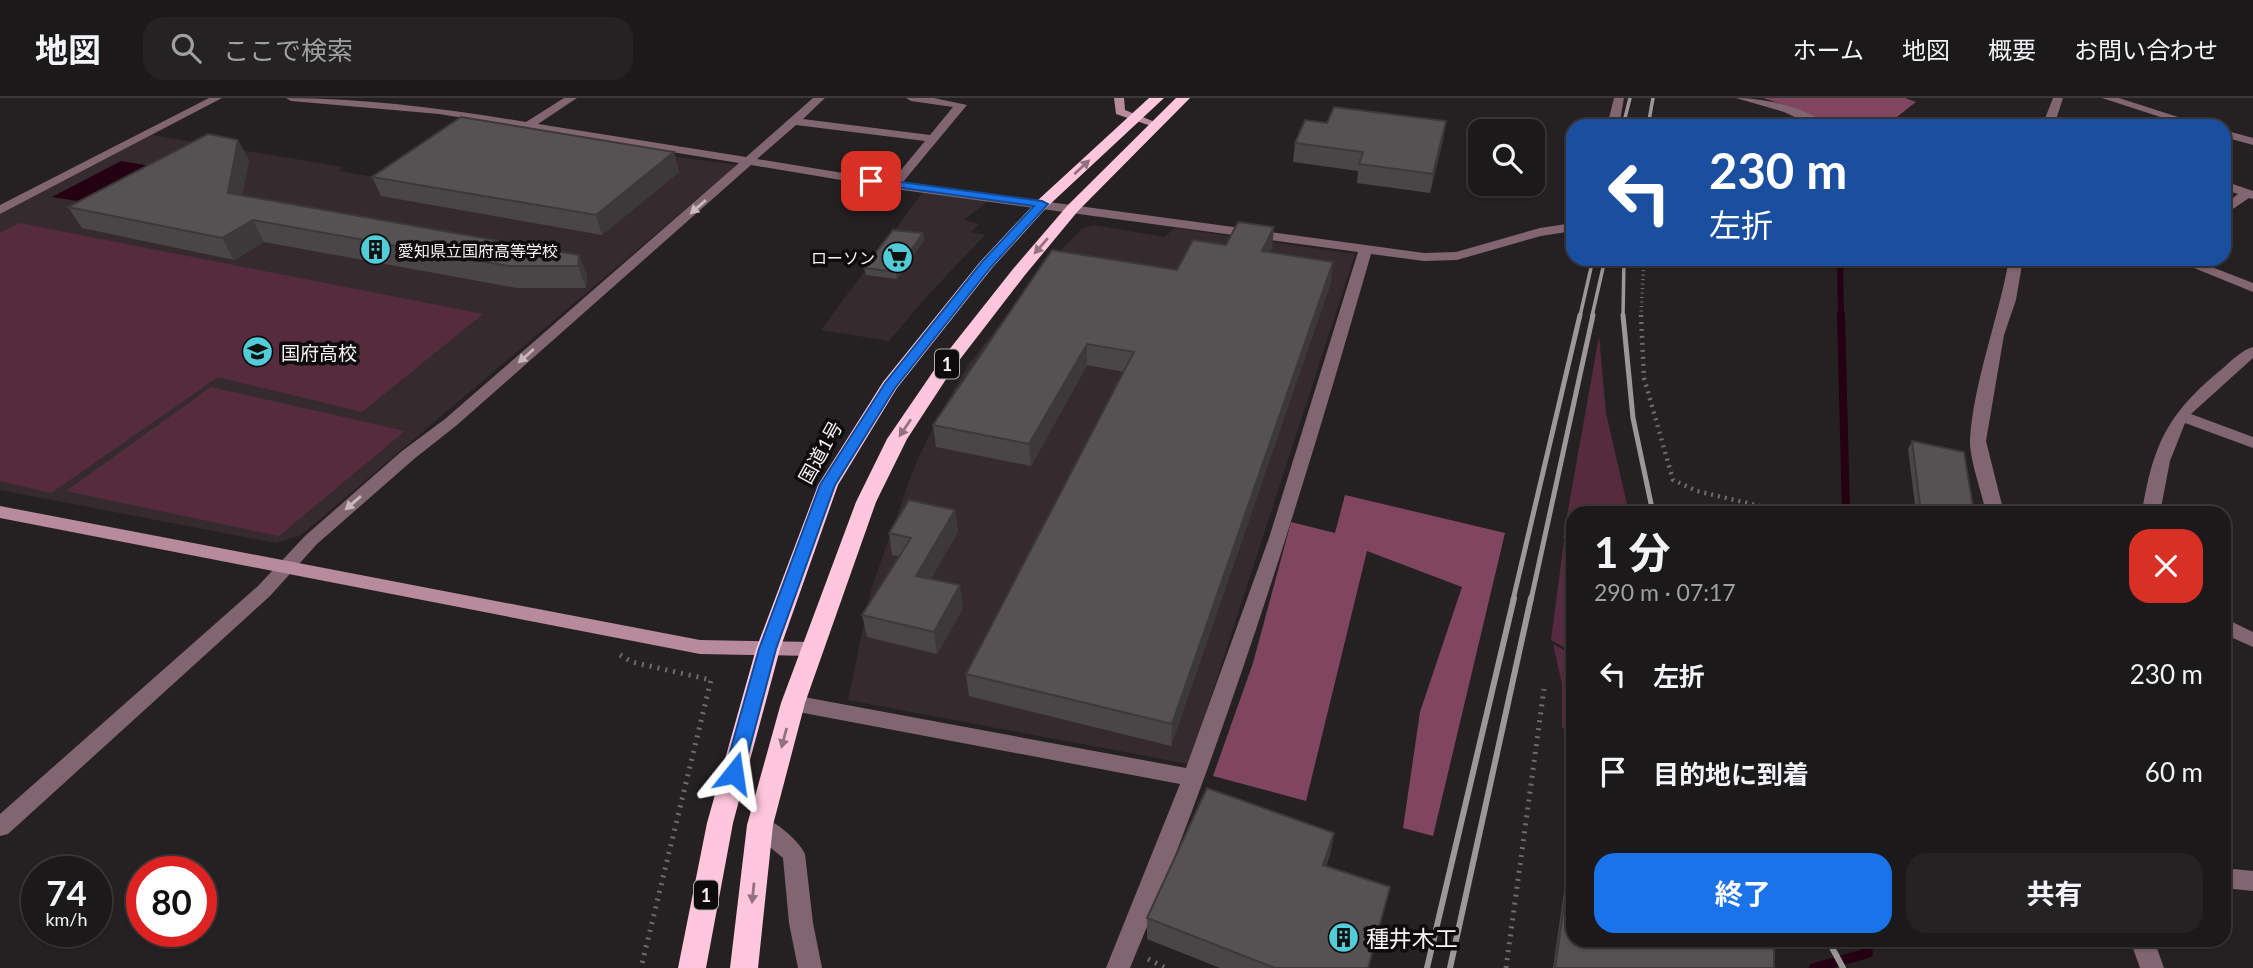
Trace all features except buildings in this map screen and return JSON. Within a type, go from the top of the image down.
[{"type":"highway","name":"国道1号","points":[[692,968],[720,823],[768,649],[828,485],[890,386],[986,265],[1042,204],[1157,98]]},
{"type":"highway","name":"1","points":[[744,968],[760,825],[793,703],[866,502],[897,439],[947,364],[1019,272],[1073,208],[1182,98]]},
{"type":"street","points":[[0,210],[217,98]]},
{"type":"street","points":[[291,98],[439,111],[895,185],[1424,257],[1457,256],[1540,232],[1566,228]]},
{"type":"street","points":[[525,127],[572,98]]},
{"type":"street","points":[[0,827],[264,591],[311,540],[408,455],[451,422],[820,98]]},
{"type":"street","points":[[895,185],[961,105],[911,98]]},
{"type":"street","points":[[1119,98],[1120,112],[1154,124]]},
{"type":"street","points":[[1614,119],[1619,98]]},
{"type":"street","points":[[1741,98],[1788,110],[1808,119]]},
{"type":"street","points":[[2050,119],[2058,98]]},
{"type":"street","points":[[2107,98],[2177,119]]},
{"type":"street","points":[[2159,119],[2164,115]]},
{"type":"street","points":[[794,121],[933,139]]},
{"type":"street","points":[[2231,135],[2253,142]]},
{"type":"street","points":[[2231,188],[2250,194]]},
{"type":"street","points":[[2231,206],[2250,194]]},
{"type":"street","points":[[1118,968],[1193,778],[1247,629],[1333,360],[1365,250]]},
{"type":"street","points":[[1993,506],[1978,441],[1997,335],[2009,300],[2015,266]]},
{"type":"street","points":[[2196,266],[2253,289]]},
{"type":"street","points":[[2152,506],[2156,480],[2181,416],[2213,384],[2253,351]]},
{"type":"street","points":[[2181,416],[2253,443]]},
{"type":"street","points":[[0,512],[700,647],[811,649]]},
{"type":"street","points":[[2231,629],[2253,640]]},
{"type":"street","points":[[793,703],[1193,778]]},
{"type":"street","points":[[760,825],[794,854],[801,923],[810,968]]},
{"type":"street","points":[[2231,879],[2253,881]]},
{"type":"street","points":[[2144,947],[2152,968]]},
{"type":"path","points":[[1644,266],[1641,324],[1644,378],[1673,480],[1697,491],[1760,506]]},
{"type":"path","points":[[595,626],[609,648],[632,662],[711,680],[641,968]]},
{"type":"path","points":[[1506,968],[1544,689]]},
{"type":"shaded area","points":[[1763,98],[1905,98],[1916,102],[1893,119],[1820,119]]},
{"type":"shaded area","name":"国府高校","points":[[152,135],[343,167],[339,171],[392,180],[600,146],[737,165],[301,535],[276,543],[0,490],[0,214]]},
{"type":"shaded area","points":[[121,161],[169,169],[102,205],[52,197]]},
{"type":"shaded area","points":[[923,192],[988,201],[964,220],[979,224],[971,232],[985,235],[926,297],[889,341],[821,330]]},
{"type":"shaded area","points":[[19,223],[483,314],[362,412],[218,377],[51,493],[0,481],[0,233]]},
{"type":"shaded area","points":[[1093,225],[1165,237],[1174,228],[1355,254],[1189,764],[848,700],[871,590],[913,470],[936,421],[968,365],[1047,263],[1082,229]]},
{"type":"shaded area","points":[[1599,336],[1606,413],[1627,506],[1569,506]]},
{"type":"shaded area","points":[[211,387],[405,431],[279,536],[66,491]]},
{"type":"shaded area","points":[[1345,495],[1505,533],[1433,836],[1403,828],[1420,712],[1462,587],[1367,551],[1306,801],[1213,776],[1253,663],[1291,522],[1335,533]]},
{"type":"shaded area","points":[[1564,541],[1566,648],[1551,640]]},
{"type":"shaded area","points":[[1553,644],[1566,651],[1566,729],[1562,728],[1562,684]]},
{"type":"waterway","points":[[1840,266],[1841,316]]},
{"type":"waterway","points":[[1841,315],[1846,506]]},
{"type":"waterway","points":[[1814,968],[1868,953],[1866,947]]},
{"type":"railway","points":[[1625,119],[1630,98]]},
{"type":"railway","points":[[1649,119],[1653,98]]},
{"type":"railway","points":[[1580,316],[1591,266]]},
{"type":"railway","points":[[1592,316],[1603,266]]},
{"type":"railway","points":[[1623,315],[1624,266]]},
{"type":"railway","points":[[1513,600],[1580,315]]},
{"type":"railway","points":[[1531,600],[1593,315]]},
{"type":"railway","points":[[1623,315],[1633,418],[1652,506]]},
{"type":"railway","points":[[1427,968],[1514,598]]},
{"type":"railway","points":[[1450,968],[1531,598]]},
{"type":"railway","points":[[1832,947],[1843,968]]},
{"type":"place","name":"愛知県立国府高等学校","points":[[375,250]]},
{"type":"place","name":"ローソン","points":[[898,257]]},
{"type":"place","name":"国府高校","points":[[258,352]]},
{"type":"place","name":"種井木工","points":[[1343,938]]},
{"type":"route","points":[[734,773],[768,649],[828,485],[890,386],[986,265],[1042,204],[871,181]]}]
